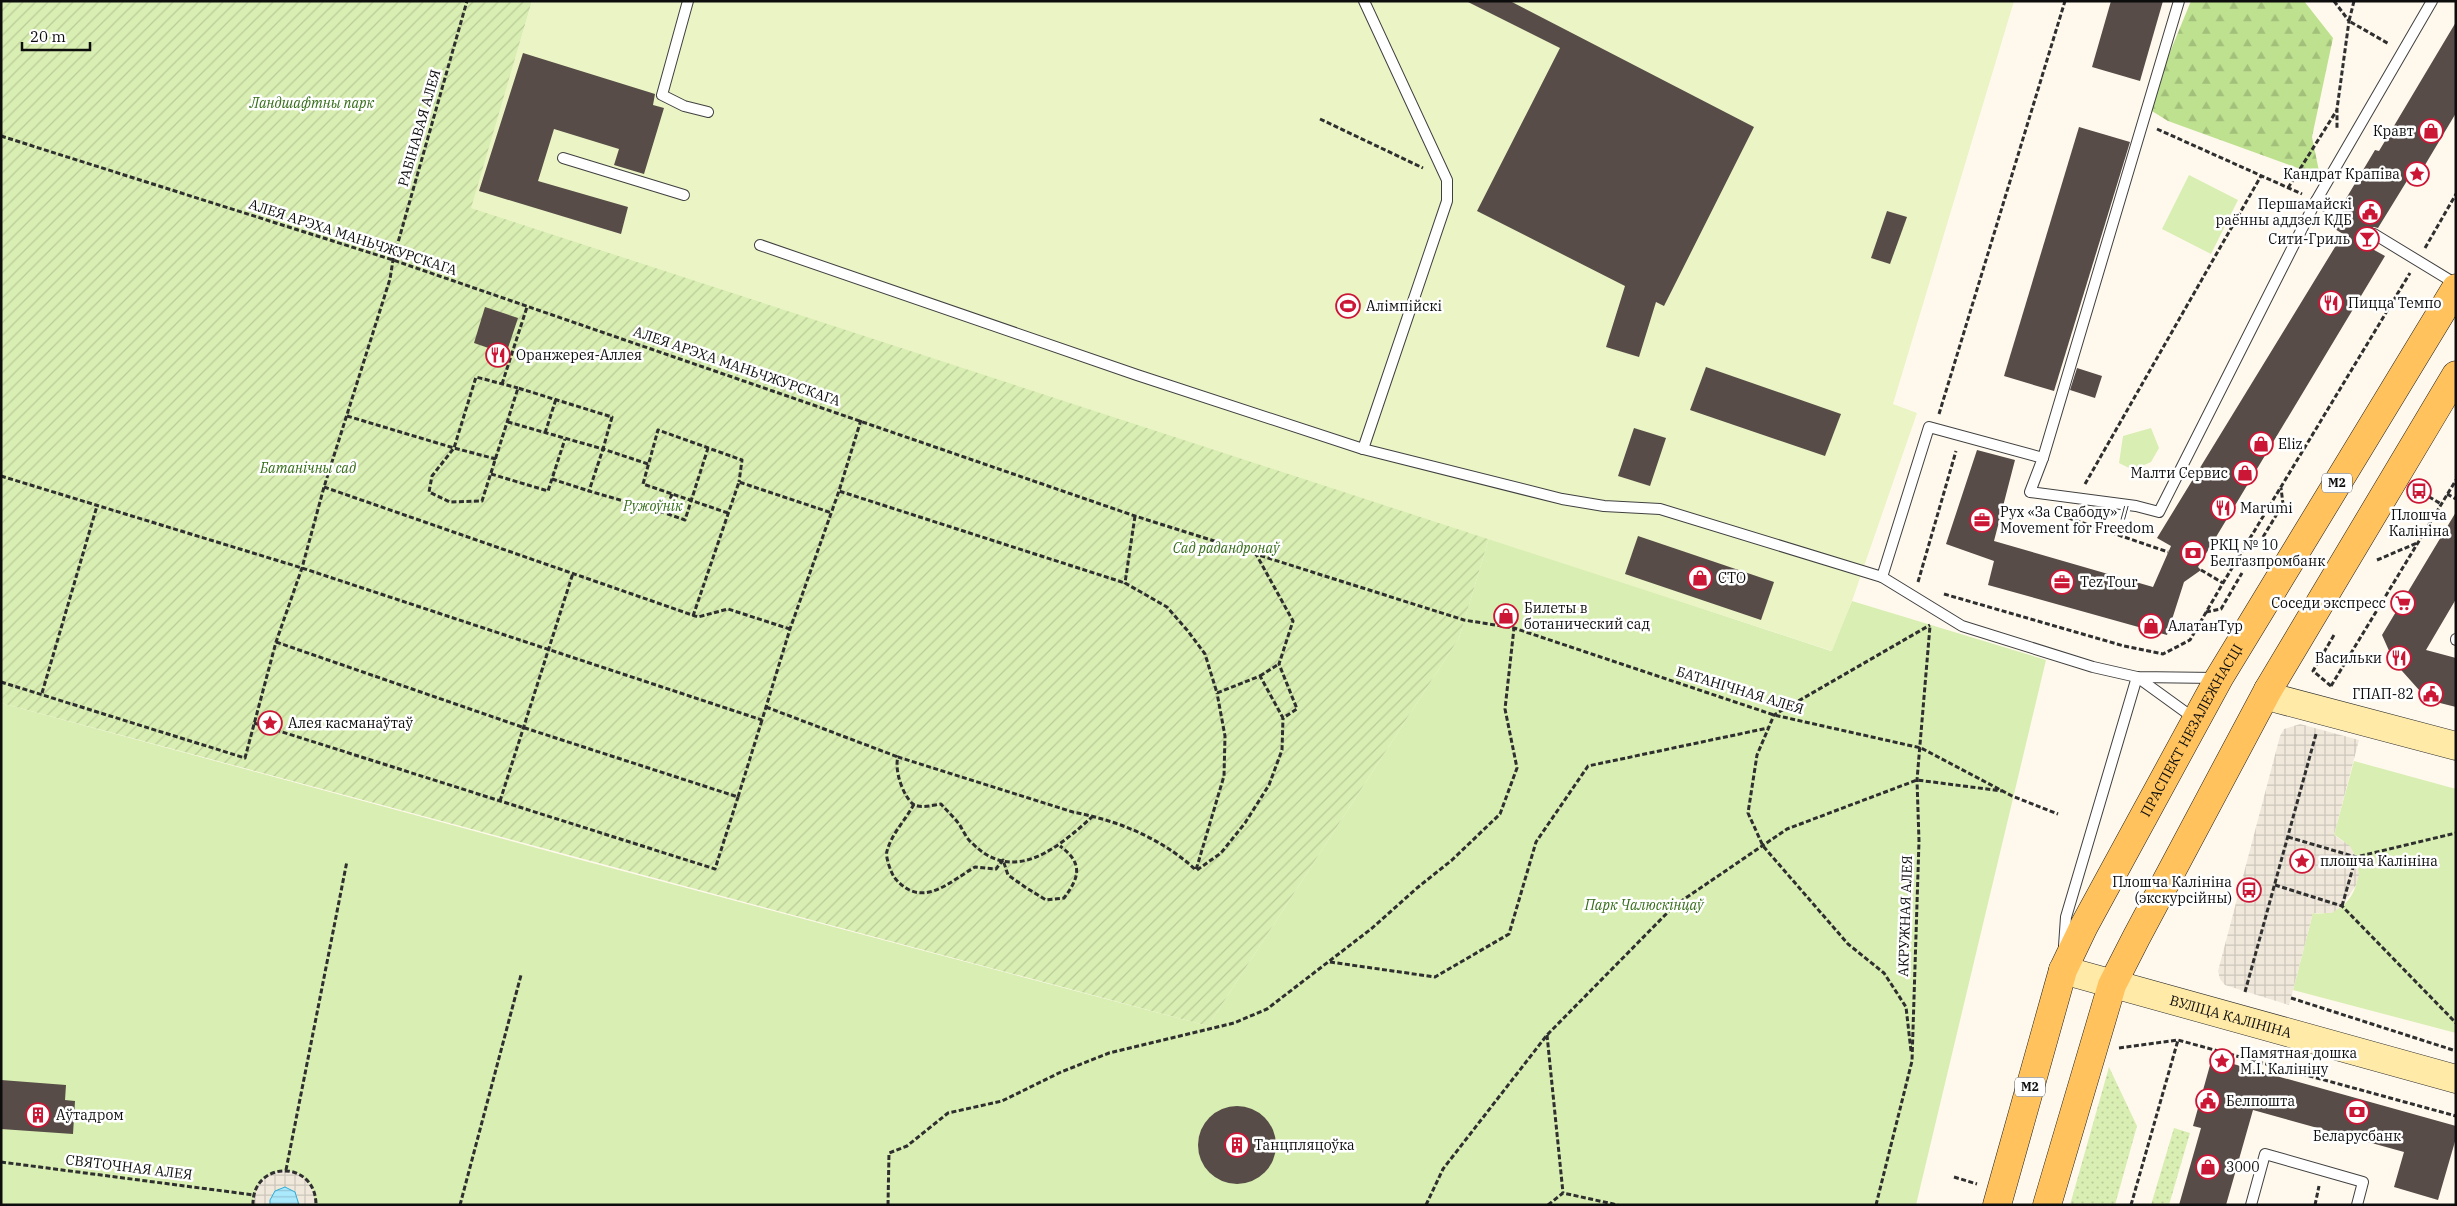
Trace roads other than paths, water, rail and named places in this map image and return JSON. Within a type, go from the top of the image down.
[{"type":"main road","name":"ПРАСПЕКТ НЕЗАЛЕЖНАСЦІ","points":[[1997,1205],[2063,970],[2084,926],[2219,678],[2456,288]]},
{"type":"main road","points":[[2047,1205],[2112,985],[2268,690],[2456,375]]},
{"type":"main road","points":[[2268,690],[2278,699],[2456,746]]},
{"type":"main road","name":"ВУЛІЦА КАЛІНІНА","points":[[2063,970],[2456,1080]]},
{"type":"lane","points":[[688,1],[662,95],[684,106],[708,112]]},
{"type":"lane","points":[[1362,449],[1447,201],[1446,180],[1364,1]]},
{"type":"lane","points":[[2179,1],[2043,458],[2030,492],[2136,506],[2159,512],[2316,201],[2432,1]]},
{"type":"lane","points":[[562,158],[684,195]]},
{"type":"lane","points":[[2316,201],[2338,213]]},
{"type":"lane","points":[[2374,234],[2418,259],[2456,284]]},
{"type":"lane","points":[[760,245],[1137,375],[1362,449],[1562,500],[1604,506],[1660,509],[1882,576],[1962,626],[2093,667],[2137,677],[2219,678]]},
{"type":"lane","points":[[1882,576],[1929,427],[2043,458]]},
{"type":"lane","points":[[2137,677],[2196,720]]},
{"type":"lane","points":[[2063,970],[2066,916],[2137,677]]},
{"type":"lane","points":[[2251,1205],[2265,1154],[2363,1182],[2357,1205]]},
{"type":"water","points":[[285,1187],[295,1192],[299,1205],[270,1205],[270,1200],[275,1191]]},
{"type":"place","name":"Кравт","points":[[2431,131]]},
{"type":"place","name":"Кандрат Крапіва","points":[[2417,174]]},
{"type":"place","name":"Першамайскі раённы аддзел КДБ","points":[[2370,212]]},
{"type":"place","name":"Сити-Гриль","points":[[2367,239]]},
{"type":"place","name":"Пицца Темпо","points":[[2331,303]]},
{"type":"place","name":"Алімпійскі","points":[[1348,306]]},
{"type":"place","name":"Оранжерея-Аллея","points":[[498,355]]},
{"type":"place","name":"Eliz","points":[[2261,444]]},
{"type":"place","name":"Малти Сервис","points":[[2245,473]]},
{"type":"place","name":"Плошча Калініна","points":[[2419,491]]},
{"type":"place","name":"Marumi","points":[[2223,508]]},
{"type":"place","name":"Рух «За Свабоду» // Movement for Freedom","points":[[1982,520]]},
{"type":"place","name":"РКЦ № 10 Белгазпромбанк","points":[[2193,553]]},
{"type":"place","name":"СТО","points":[[1700,578]]},
{"type":"place","name":"Tez Tour","points":[[2062,582]]},
{"type":"place","name":"Соседи экспресс","points":[[2403,603]]},
{"type":"place","name":"Билеты в ботанический сад","points":[[1506,616]]},
{"type":"place","name":"АлатанТур","points":[[2151,626]]},
{"type":"place","name":"Васильки","points":[[2399,658]]},
{"type":"place","name":"ГПАП-82","points":[[2431,694]]},
{"type":"place","name":"Алея касманаўтаў","points":[[270,723]]},
{"type":"place","name":"плошча Калініна","points":[[2302,861]]},
{"type":"place","name":"Плошча Калініна (экскурсійны)","points":[[2249,890]]},
{"type":"place","name":"Памятная дошка М.І. Калініну","points":[[2222,1061]]},
{"type":"place","name":"Белпошта","points":[[2208,1101]]},
{"type":"place","name":"Беларусбанк","points":[[2357,1112]]},
{"type":"place","name":"Аўтадром","points":[[38,1115]]},
{"type":"place","name":"Танцпляцоўка","points":[[1237,1145]]},
{"type":"place","name":"3000","points":[[2208,1167]]},
{"type":"park label","name":"Ландшафтны парк","points":[[312,103]]},
{"type":"park label","name":"Батанічны сад","points":[[308,468]]},
{"type":"park label","name":"Ружоўнік","points":[[653,506]]},
{"type":"park label","name":"Сад радандронаў","points":[[1226,548]]},
{"type":"park label","name":"Парк Чалюскінцаў","points":[[1644,905]]}]
